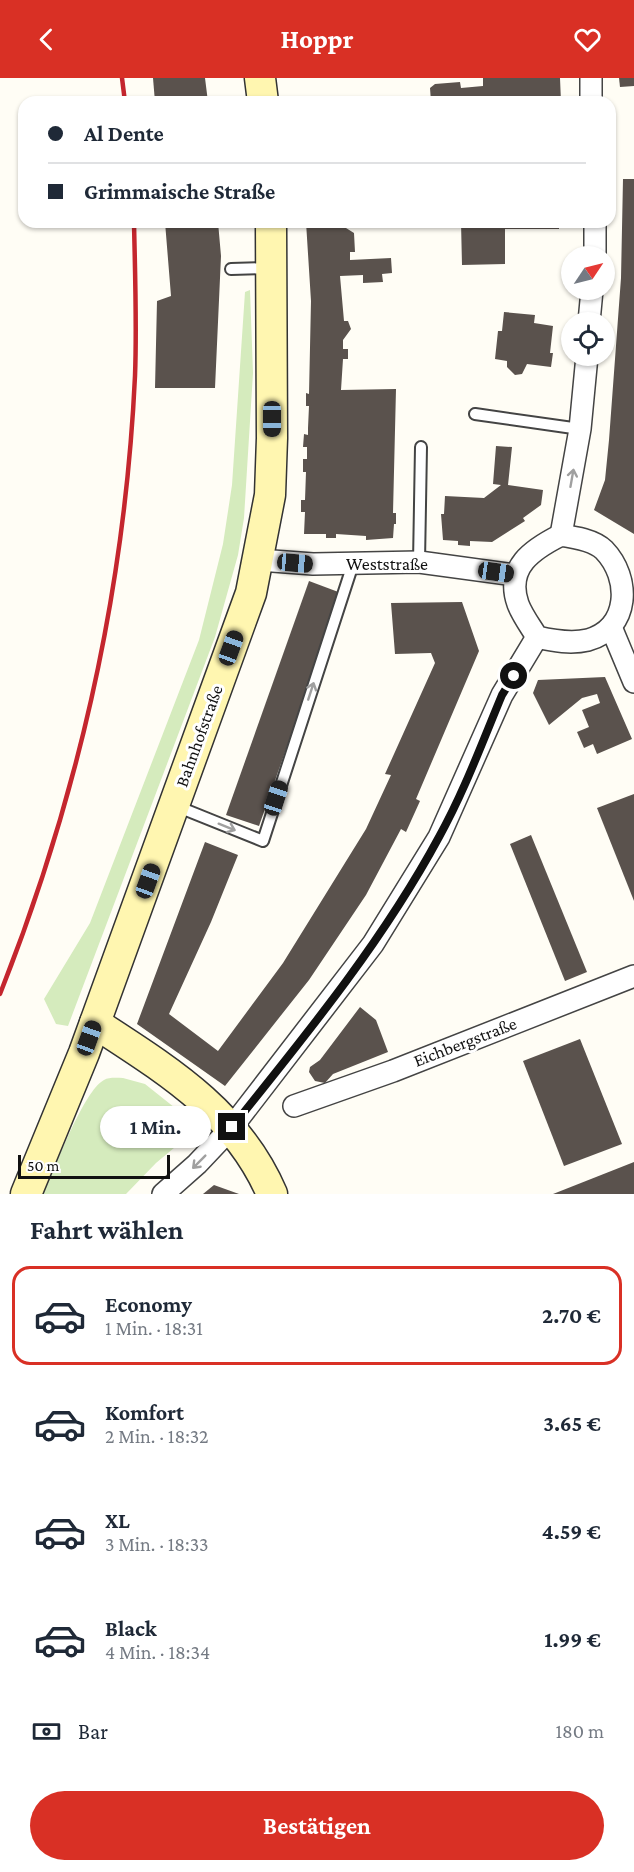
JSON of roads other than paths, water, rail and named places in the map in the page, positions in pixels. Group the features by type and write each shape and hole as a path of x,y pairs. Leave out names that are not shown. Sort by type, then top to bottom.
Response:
{"main road":[{"path":"260,78 262,96"},
{"name":"Bahnhofstraße","path":"26,1194 95,1023 247,604 259,560 270,495 272,449 271,228"},
{"path":"95,1023 194,1092 232,1127 250,1151 272,1194"}],"street":[{"path":"591,78 591,96"},
{"path":"595,228 595,246"},
{"path":"561,535 580,429 585,366"},
{"path":"561,535 577,537 603,549 628,572 624,599 612,627 589,639 560,642 537,637 518,603 515,575 532,550 561,535"},
{"name":"Weststraße","path":"259,560 353,564 420,562 515,575"},
{"path":"612,627 634,682"},
{"path":"163,1194 197,1164 232,1127 346,981 440,837 502,695 537,637"},
{"name":"Eichbergstraße","path":"294,1106 393,1071 634,976"}],"lane":[{"path":"231,269 272,268"},
{"path":"475,414 580,429"},
{"path":"420,562 421,447"},
{"path":"173,805 262,841 353,564"}],"railway":[{"path":"122,78 124,96"},
{"path":"0,994 53,844 93,691 108,613 121,534 130,455 135,376 134,228"}]}
